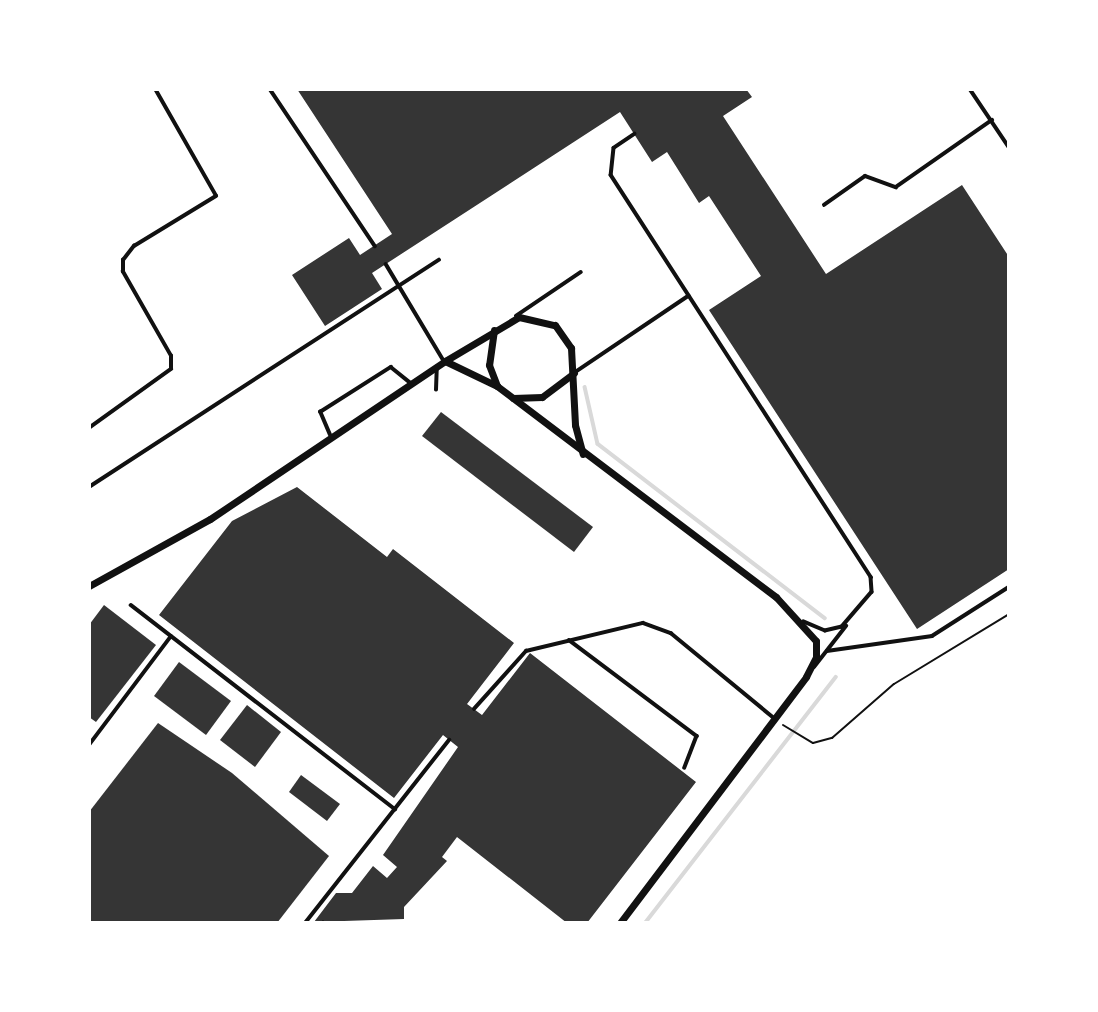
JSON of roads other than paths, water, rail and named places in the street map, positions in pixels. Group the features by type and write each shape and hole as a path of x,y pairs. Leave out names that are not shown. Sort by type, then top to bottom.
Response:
{"street":[{"path":"89,586 210,519 330,435 506,322 529,316 555,325 568,338 574,373 575,425 583,454"},
{"path":"494,330 488,354 497,386"},
{"path":"445,361 497,386 804,622 817,652 806,677 776,719 620,923"},
{"path":"512,398 542,397 574,373"}],"lane":[{"path":"89,428 162,380 172,363 123,260 134,246 216,196 155,89"},
{"path":"270,89 375,246"},
{"path":"970,89 1009,146"},
{"path":"824,205 865,176 896,187 992,120"},
{"path":"635,134 614,148 608,166 688,295 871,577 872,592 806,677"},
{"path":"89,487 439,260"},
{"path":"386,264 445,361"},
{"path":"506,322 581,272"},
{"path":"574,373 688,295"},
{"path":"436,390 437,366"},
{"path":"330,435 320,412 391,367 411,383"},
{"path":"827,651 932,636 1009,587"},
{"path":"131,605 395,809"},
{"path":"804,622 831,630 852,618"},
{"path":"474,709 526,651 654,624 776,719"},
{"path":"89,745 172,636"},
{"path":"569,640 697,736 685,768"},
{"path":"305,923 449,740"}],"waterway":[{"path":"585,387 598,444 825,618"},
{"path":"645,923 836,677"}]}
